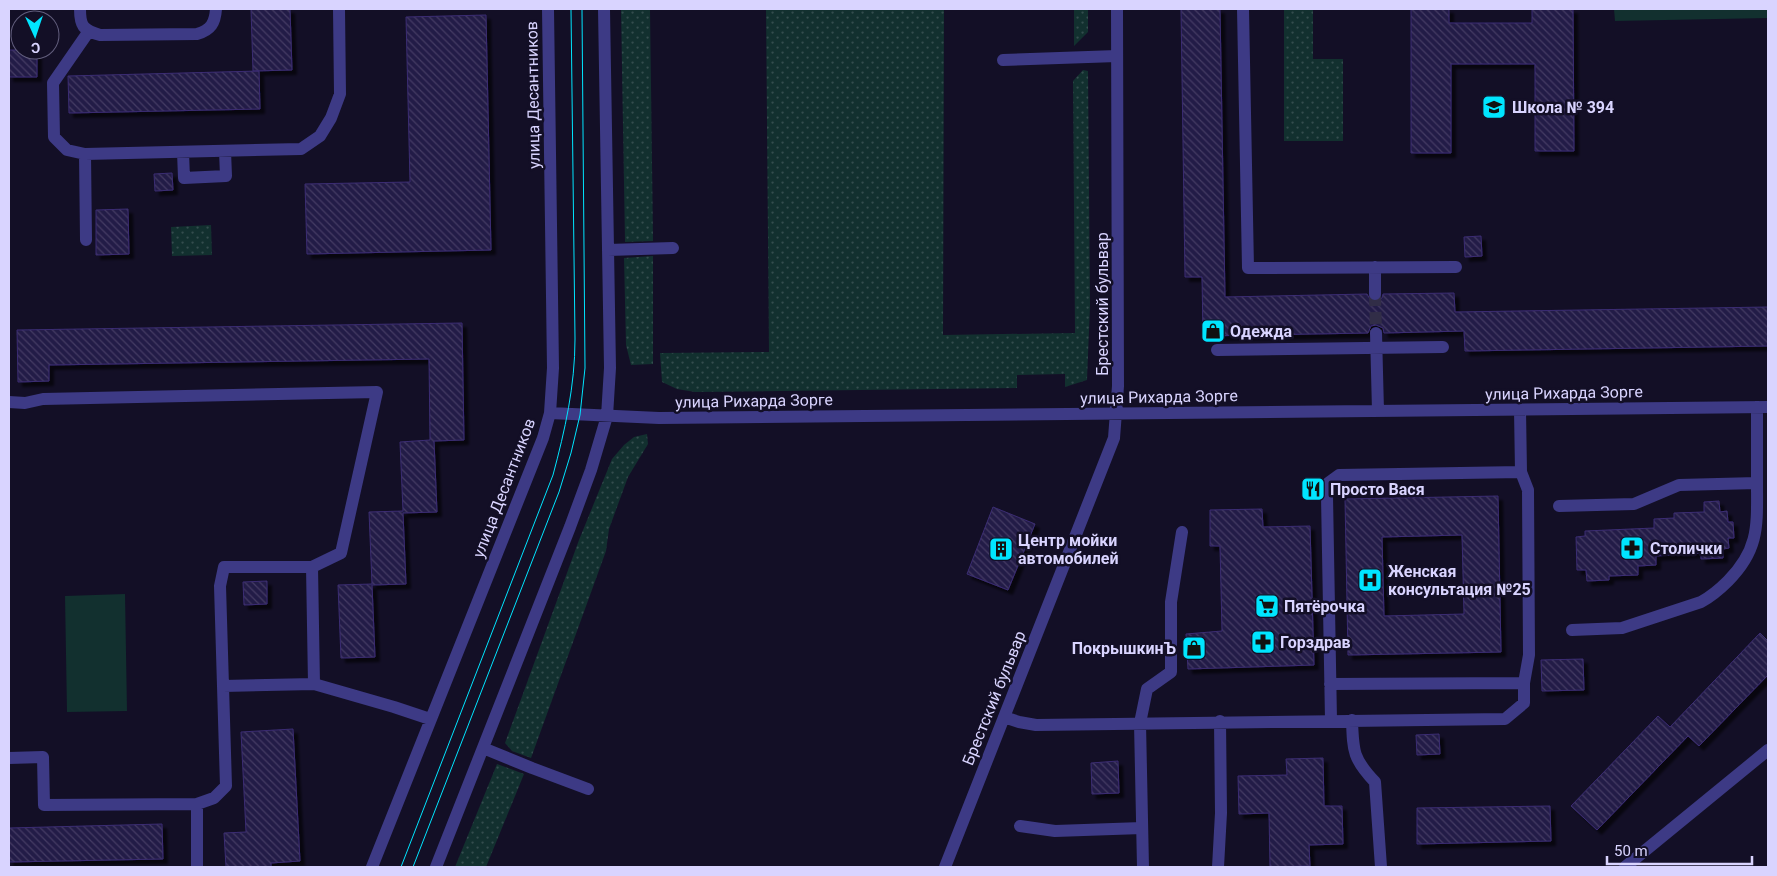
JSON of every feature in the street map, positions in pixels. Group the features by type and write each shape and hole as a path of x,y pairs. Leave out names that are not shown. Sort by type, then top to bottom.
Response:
{"street":[{"path":"80,9 80,22 89,31 100,35 197,34 208,31 215,21 216,9"},
{"path":"89,31 53,83 54,137 67,150 85,154 301,149 320,136 331,118 340,94 339,9"},
{"name":"улица Десантников","path":"372,867 543,438 550,413 553,368 548,9"},
{"path":"436,867 576,511 591,470 607,416 610,368 604,9"},
{"name":"Брестский бульвар","path":"946,867 1114,438 1118,386 1117,9"},
{"path":"1243,9 1248,268 1456,267"},
{"path":"1003,60 1117,56"},
{"path":"183,152 184,178 226,176 225,151"},
{"path":"85,154 86,240"},
{"path":"608,250 673,248"},
{"path":"1374,268 1375,294"},
{"path":"1376,333 1378,411"},
{"path":"1217,350 1443,347"},
{"path":"9,402 43,399 377,392 342,553 312,567 224,566 220,586 226,786 214,798 197,804 44,805 43,757 9,758"},
{"path":"1572,630 1622,628 1701,602 1711,597 1741,568 1752,546 1757,526 1757,483 1763,407"},
{"name":"улица Рихарда Зорге","path":"550,413 669,418 1763,407"},
{"path":"1004,717 1036,725 1220,721 1505,719 1524,703 1524,683 1529,655 1528,490 1521,472 1520,410"},
{"path":"1331,720 1328,483 1338,475 1521,472"},
{"path":"1558,506 1634,504 1679,485 1757,483"},
{"path":"1143,867 1140,723 1147,689 1171,672 1171,602 1182,532"},
{"path":"312,567 314,684"},
{"path":"1330,684 1524,683"},
{"path":"223,686 314,684 430,719"},
{"path":"1352,720 1353,748 1362,768 1375,782 1381,867"},
{"path":"1218,867 1221,812 1220,721"},
{"path":"483,748 540,772 588,789"},
{"path":"1625,867 1768,750"},
{"path":"197,804 197,867"},
{"path":"1020,826 1055,831 1142,828"}],"green space":[{"path":"621,9 650,9 653,241 625,242"},
{"path":"766,9 944,9 943,335 1075,333 1073,81 1083,70 1088,71 1090,306 1087,380 1065,387 1065,374 1017,375 1017,388 695,392 677,389 662,382 660,353 769,352"},
{"path":"1074,9 1088,9 1088,32 1074,46"},
{"path":"1284,9 1313,9 1313,59 1343,59 1343,141 1284,141"},
{"path":"1614,9 1768,9 1768,18 1615,21"},
{"path":"211,225 212,255 172,256 171,227"},
{"path":"653,256 653,364 631,365 626,345 624,258"},
{"path":"647,434 648,444 628,477 609,529 606,551 531,758 512,751 505,743 579,540 612,459 634,437"},
{"path":"125,594 127,711 67,712 65,596"},
{"path":"497,764 524,774 486,867 455,867"}],"building":[{"path":"251,9 290,9 292,70 253,71"},
{"path":"1181,9 1220,9 1225,297 1367,294 1371,301 1375,302 1382,298 1383,294 1454,293 1455,312 1768,307 1768,346 1465,351 1464,331 1384,333 1383,328 1376,325 1371,326 1368,333 1203,336 1202,277 1185,277"},
{"path":"1411,9 1449,9 1449,23 1532,23 1532,9 1573,9 1574,151 1535,151 1535,64 1451,64 1451,153 1411,153"},
{"path":"486,15 491,250 307,254 305,184 410,182 406,17"},
{"path":"9,50 10,60 37,60 37,77 9,77"},
{"path":"259,71 260,109 69,113 68,76"},
{"path":"172,173 173,190 155,191 154,174"},
{"path":"128,209 129,254 96,255 96,210"},
{"path":"1481,236 1482,256 1465,257 1464,237"},
{"path":"462,323 464,440 434,441 437,512 403,513 406,584 372,585 375,657 341,658 338,585 372,584 369,512 403,511 400,442 430,440 429,359 49,365 49,381 18,382 17,330"},
{"path":"1498,496 1501,652 1348,655 1345,499","holes":["1462,535 1464,614 1384,616 1382,537"]},
{"path":"1719,501 1720,512 1727,511 1728,522 1733,522 1734,538 1728,538 1729,548 1723,549 1723,558 1701,559 1701,553 1656,556 1656,565 1638,566 1638,575 1609,576 1609,580 1587,581 1586,570 1577,570 1576,537 1585,536 1585,531 1654,528 1654,519 1674,518 1674,513 1704,512 1704,502"},
{"name":"Центр мойки автомобилей","path":"993,507 1035,524 1008,590 967,574"},
{"name":"Пятёрочка","path":"1262,509 1263,527 1310,526 1314,665 1188,669 1186,634 1222,631 1220,546 1210,546 1210,510"},
{"path":"267,581 267,604 244,605 243,582"},
{"path":"1760,633 1768,641 1768,675 1699,746 1688,736 1597,830 1571,806 1658,716 1670,727"},
{"path":"1583,659 1584,690 1542,691 1541,660"},
{"path":"293,729 300,861 271,863 271,867 226,867 224,833 246,832 241,732"},
{"path":"1439,734 1440,754 1417,755 1416,735"},
{"path":"1323,758 1324,806 1342,806 1343,844 1309,845 1310,866 1270,867 1269,813 1239,814 1238,776 1287,775 1286,759"},
{"path":"1118,761 1119,793 1092,794 1091,763"},
{"path":"1550,806 1551,841 1417,844 1417,808"},
{"path":"162,824 163,859 9,862 9,828"}],"tunnel":[{"path":"1375,294 1376,333"}],"tram line":[{"path":"401,867 553,475 565,425 575,356 571,9"},
{"path":"413,867 559,492 580,415 585,368 582,9"}],"place":[{"name":"Школа № 394","path":"1494,107"},
{"name":"Одежда","path":"1213,331"},
{"name":"Просто Вася","path":"1313,489"},
{"name":"Столички","path":"1632,548"},
{"name":"Центр мойки автомобилей","path":"1001,549"},
{"name":"Женская консультация №25","path":"1370,580"},
{"name":"Пятёрочка","path":"1267,606"},
{"name":"Горздрав","path":"1263,642"},
{"name":"ПокрышкинЪ","path":"1194,648"}]}
